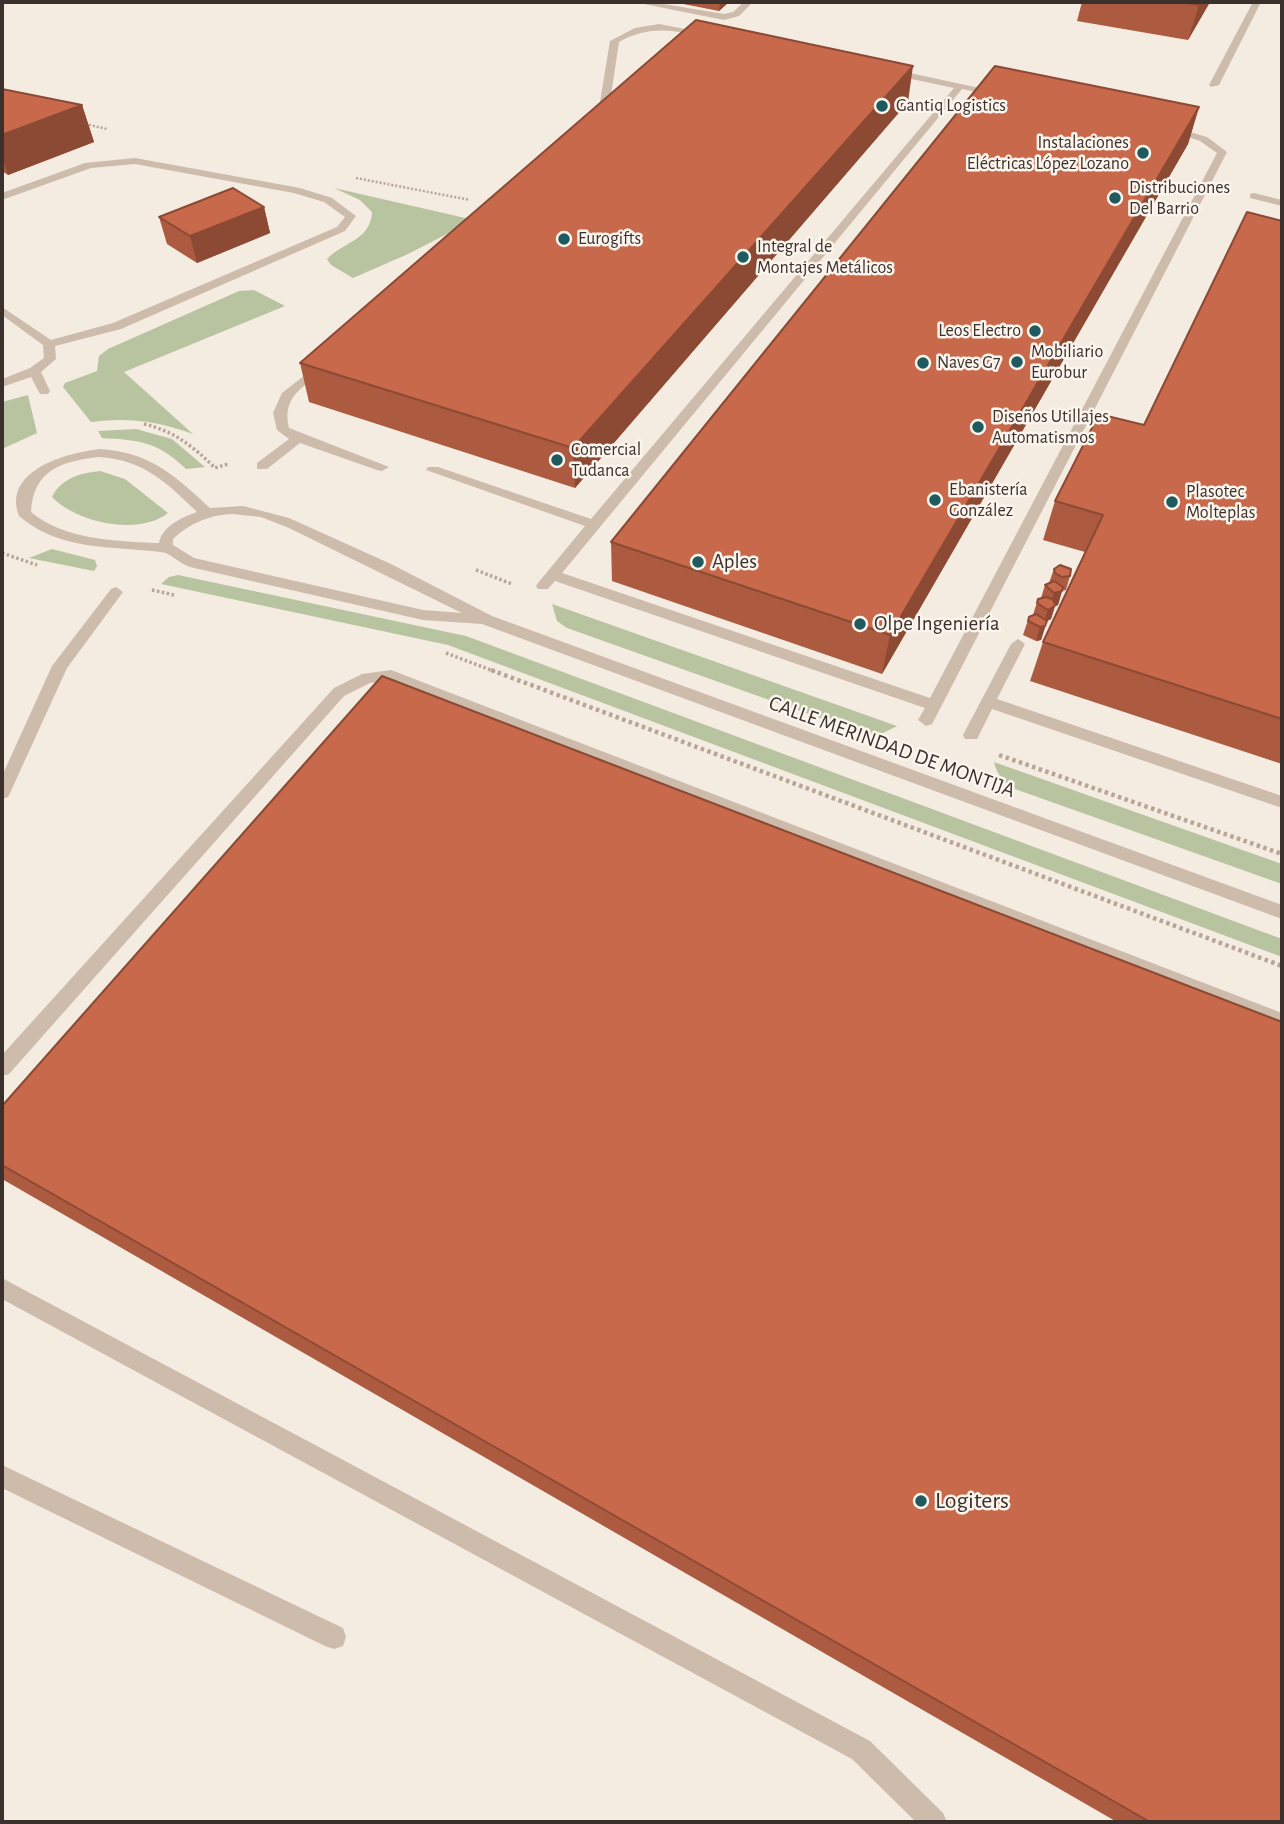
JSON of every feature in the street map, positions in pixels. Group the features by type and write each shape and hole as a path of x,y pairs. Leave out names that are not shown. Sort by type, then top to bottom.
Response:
{"street":[{"path":"639,2 724,17 736,14 749,2"},
{"path":"1214,85 1257,2"},
{"path":"590,128 604,108 615,41 635,29 656,25 721,37"},
{"path":"881,69 1015,97"},
{"path":"934,705 548,581 960,86"},
{"path":"926,720 1222,152 1211,142 1193,134 1152,125"},
{"path":"2,197 89,165 135,161 296,190 328,200 351,216 341,229 117,326 49,344"},
{"path":"1254,196 1282,202"},
{"path":"2,310 49,344"},
{"path":"2,383 34,372 50,359 49,344"},
{"path":"330,359 288,393 279,413 283,430 382,467"},
{"path":"34,372 44,391"},
{"path":"262,466 299,438"},
{"name":"CALLE MERINDAD DE MONTIJA","path":"207,513 158,472 135,458 113,454 77,455 45,468 29,481 22,499 24,513 42,527 93,541 150,549 166,547 190,562 257,578 423,615 487,620"},
{"path":"433,470 595,525"},
{"name":"CALLE MERINDAD DE MONTIJA","path":"166,547 166,538 178,525 207,513 241,509 258,512 285,521 386,566 487,620 1282,912"},
{"path":"2,793 60,666 116,592"},
{"path":"971,735 1018,644"},
{"path":"2,1068 339,692 367,678 391,675 1282,1021"},
{"path":"988,702 1282,802"},
{"path":"2,1288 860,1750 934,1822"},
{"path":"2,1476 334,1637"}],"green space":[{"path":"334,188 474,220 408,254 353,278 331,265 327,259 362,235 367,229 372,212 360,200"},
{"path":"254,290 285,306 124,372 193,434 143,421 91,422 63,387 65,383 97,371 99,356 108,349 239,291"},
{"path":"28,395 37,433 2,449 2,402"},
{"path":"136,429 172,439 205,467 186,469 166,453 148,444 102,438 98,431"},
{"path":"100,471 125,479 168,513 141,524 108,523 77,514 52,497 66,481"},
{"path":"52,549 95,560 97,566 94,571 29,558"},
{"path":"178,575 466,636 1282,939 1282,957 448,645 161,584 169,577"},
{"path":"552,604 897,726 877,736 848,728 567,628 557,621"},
{"path":"994,762 1282,864 1282,884 1015,789 1001,778"}],"building":[{"path":"696,20 913,66 573,448 300,363"},
{"name":"Naves G7","path":"995,66 1199,107 890,635 611,542"},
{"path":"2,89 82,105 2,135"},
{"path":"233,188 264,207 190,236 159,217"},
{"name":"Plasotec Molteplas","path":"1247,212 1282,221 1282,719 1043,642 1103,515 1055,501 1099,414 1144,425"},
{"path":"1060,565 1071,569 1070,576 1062,577 1055,573 1054,569"},
{"path":"1054,581 1063,587 1062,591 1054,593 1045,585"},
{"path":"1038,599 1052,599 1056,605 1048,610 1037,603"},
{"path":"1036,614 1047,621 1045,626 1040,627 1028,621 1029,617"},
{"name":"Logiters","path":"382,676 1282,1022 1282,1822 1150,1822 2,1165 2,1106"}],"place":[{"name":"Gantiq Logistics","path":"882,106"},
{"name":"Instalaciones Eléctricas López Lozano","path":"1143,153"},
{"name":"Distribuciones Del Barrio","path":"1115,198"},
{"name":"Eurogifts","path":"564,239"},
{"name":"Integral de Montajes Metálicos","path":"743,257"},
{"name":"Leos Electro","path":"1035,331"},
{"name":"Mobiliario Eurobur","path":"1017,362"},
{"name":"Naves G7","path":"923,363"},
{"name":"Diseños Utillajes Automatismos","path":"978,427"},
{"name":"Comercial Tudanca","path":"557,460"},
{"name":"Ebanistería González","path":"935,500"},
{"name":"Plasotec Molteplas","path":"1172,502"},
{"name":"Aples","path":"698,562"},
{"name":"Olpe Ingeniería","path":"860,624"},
{"name":"Logiters","path":"921,1501"}]}
